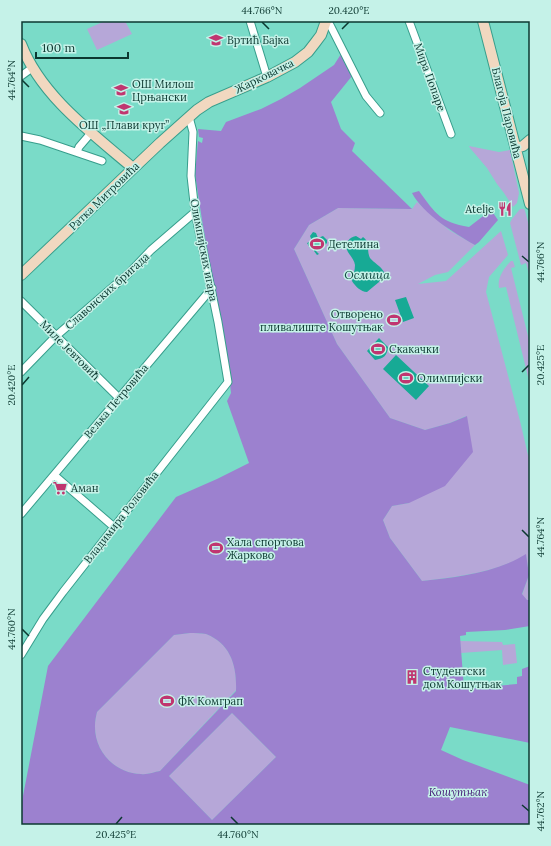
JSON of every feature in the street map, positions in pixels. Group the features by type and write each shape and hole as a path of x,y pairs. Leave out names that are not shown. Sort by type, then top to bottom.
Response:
{"street":[{"path":"250,21 267,77"},
{"path":"327,21 366,96 380,113"},
{"name":"Жарковачка","path":"188,117 209,102 287,67 308,52 321,35 327,21"},
{"name":"Мира Попаре","path":"409,21 450,134"},
{"name":"Благоја Паровића","path":"483,21 530,204"},
{"path":"21,44 32,68 48,89 91,132 133,168"},
{"path":"21,76 32,68"},
{"name":"Ратка Митровића","path":"21,275 188,117"},
{"name":"Олимпијских игара","path":"188,117 193,132 191,176 195,212 212,288 228,382"},
{"path":"77,152 79,147 91,132"},
{"path":"21,136 40,140 102,160"},
{"path":"516,148 523,146 530,140"},
{"name":"Славонских бригада","path":"21,372 56,336 128,274 152,250 195,212"},
{"name":"Вељка Петровића","path":"21,514 212,288"},
{"name":"Миле Јевтовић","path":"21,301 119,398"},
{"name":"Владимира Роловића","path":"21,655 62,592 228,382"},
{"path":"54,475 114,526"}],"shaded area":[{"path":"105,21 125,21 132,34 97,50 87,29"},
{"path":"469,146 499,152 510,150 519,193 517,203 513,207 487,168"},
{"path":"417,202 449,230 475,245 448,272 435,275 418,284 446,281 501,231 508,255 489,277 486,292 528,455 530,456 530,600 527,600 522,595 529,575 526,555 488,570 462,576 422,581 390,538 383,520 392,506 409,503 466,416 450,423 425,430 390,418 337,344 294,249 309,225 338,208 412,209"},
{"path":"520,209 524,209 525,211 530,229 530,278 526,263 521,265 510,223"},
{"path":"511,261 513,261 515,267 511,268 530,344 530,385 506,287 499,288 499,281 502,273"},
{"name":"ФК Комграп","path":"190,633 206,634 215,638 227,650 234,664 236,690 160,771 143,774 131,773 122,770 108,759 102,752 98,743 95,725 97,712 174,635"},
{"path":"460,641 502,642 503,645 515,644 517,663 503,665 502,650 461,653"},
{"path":"232,713 276,757 212,820 169,776"}],"green space":[{"name":"Кошутњак","path":"341,54 352,76 331,102 341,129 355,143 352,151 412,209 338,208 309,225 294,249 337,344 390,418 425,430 450,423 467,416 473,452 445,486 409,503 392,506 383,520 390,538 422,581 462,576 489,570 502,566 526,554 529,575 522,594 527,600 530,600 530,626 505,630 466,632 466,635 460,636 464,689 517,684 517,677 522,676 522,669 530,666 530,743 450,727 441,750 463,760 530,785 530,825 21,825 23,796 48,666 176,497 249,463 227,401 231,393 227,359 195,174 198,141 202,143 203,138 199,137 198,129 221,131 226,122 261,109 281,99 334,65","holes":["190,633 206,634 215,638 227,650 234,665 236,691 160,771 143,774 131,773 122,770 108,759 102,752 98,743 95,725 97,712 174,635","232,713 276,757 212,820 169,776"]},
{"path":"419,191 430,206 440,216 459,225 469,227 491,210 498,220 475,245 431,216 417,201 412,193"}],"water":[{"name":"Детелина","path":"313,232 316,233 318,238 323,236 327,240 327,243 324,246 317,246 316,251 319,254 317,255 314,251 314,245 310,248 307,243 312,241 310,236"},
{"name":"Осмица","path":"356,236 361,239 363,237 365,239 368,244 370,258 384,272 379,282 367,292 358,288 352,281 355,265 346,248 348,241 352,237"},
{"path":"406,297 414,318 403,322 395,300"},
{"name":"Скакачки","path":"379,338 388,347 388,350 386,355 375,360 367,351"},
{"name":"Олимпијски","path":"396,355 429,386 416,400 383,369"}],"place":[{"name":"Вртић Бајка","path":"216,40"},
{"name":"ОШ Милош Црњански","path":"121,90"},
{"name":"ОШ „Плави круг”","path":"124,109"},
{"name":"Atelje","path":"505,209"},
{"name":"Детелина","path":"317,244"},
{"name":"Отворено пливалиште Кошутњак","path":"394,320"},
{"name":"Скакачки","path":"378,349"},
{"name":"Олимпијски","path":"406,378"},
{"name":"Аман","path":"60,488"},
{"name":"Хала спортова Жарково","path":"216,548"},
{"name":"Студентски дом Кошутњак","path":"412,677"},
{"name":"ФК Комграп","path":"167,701"}]}
